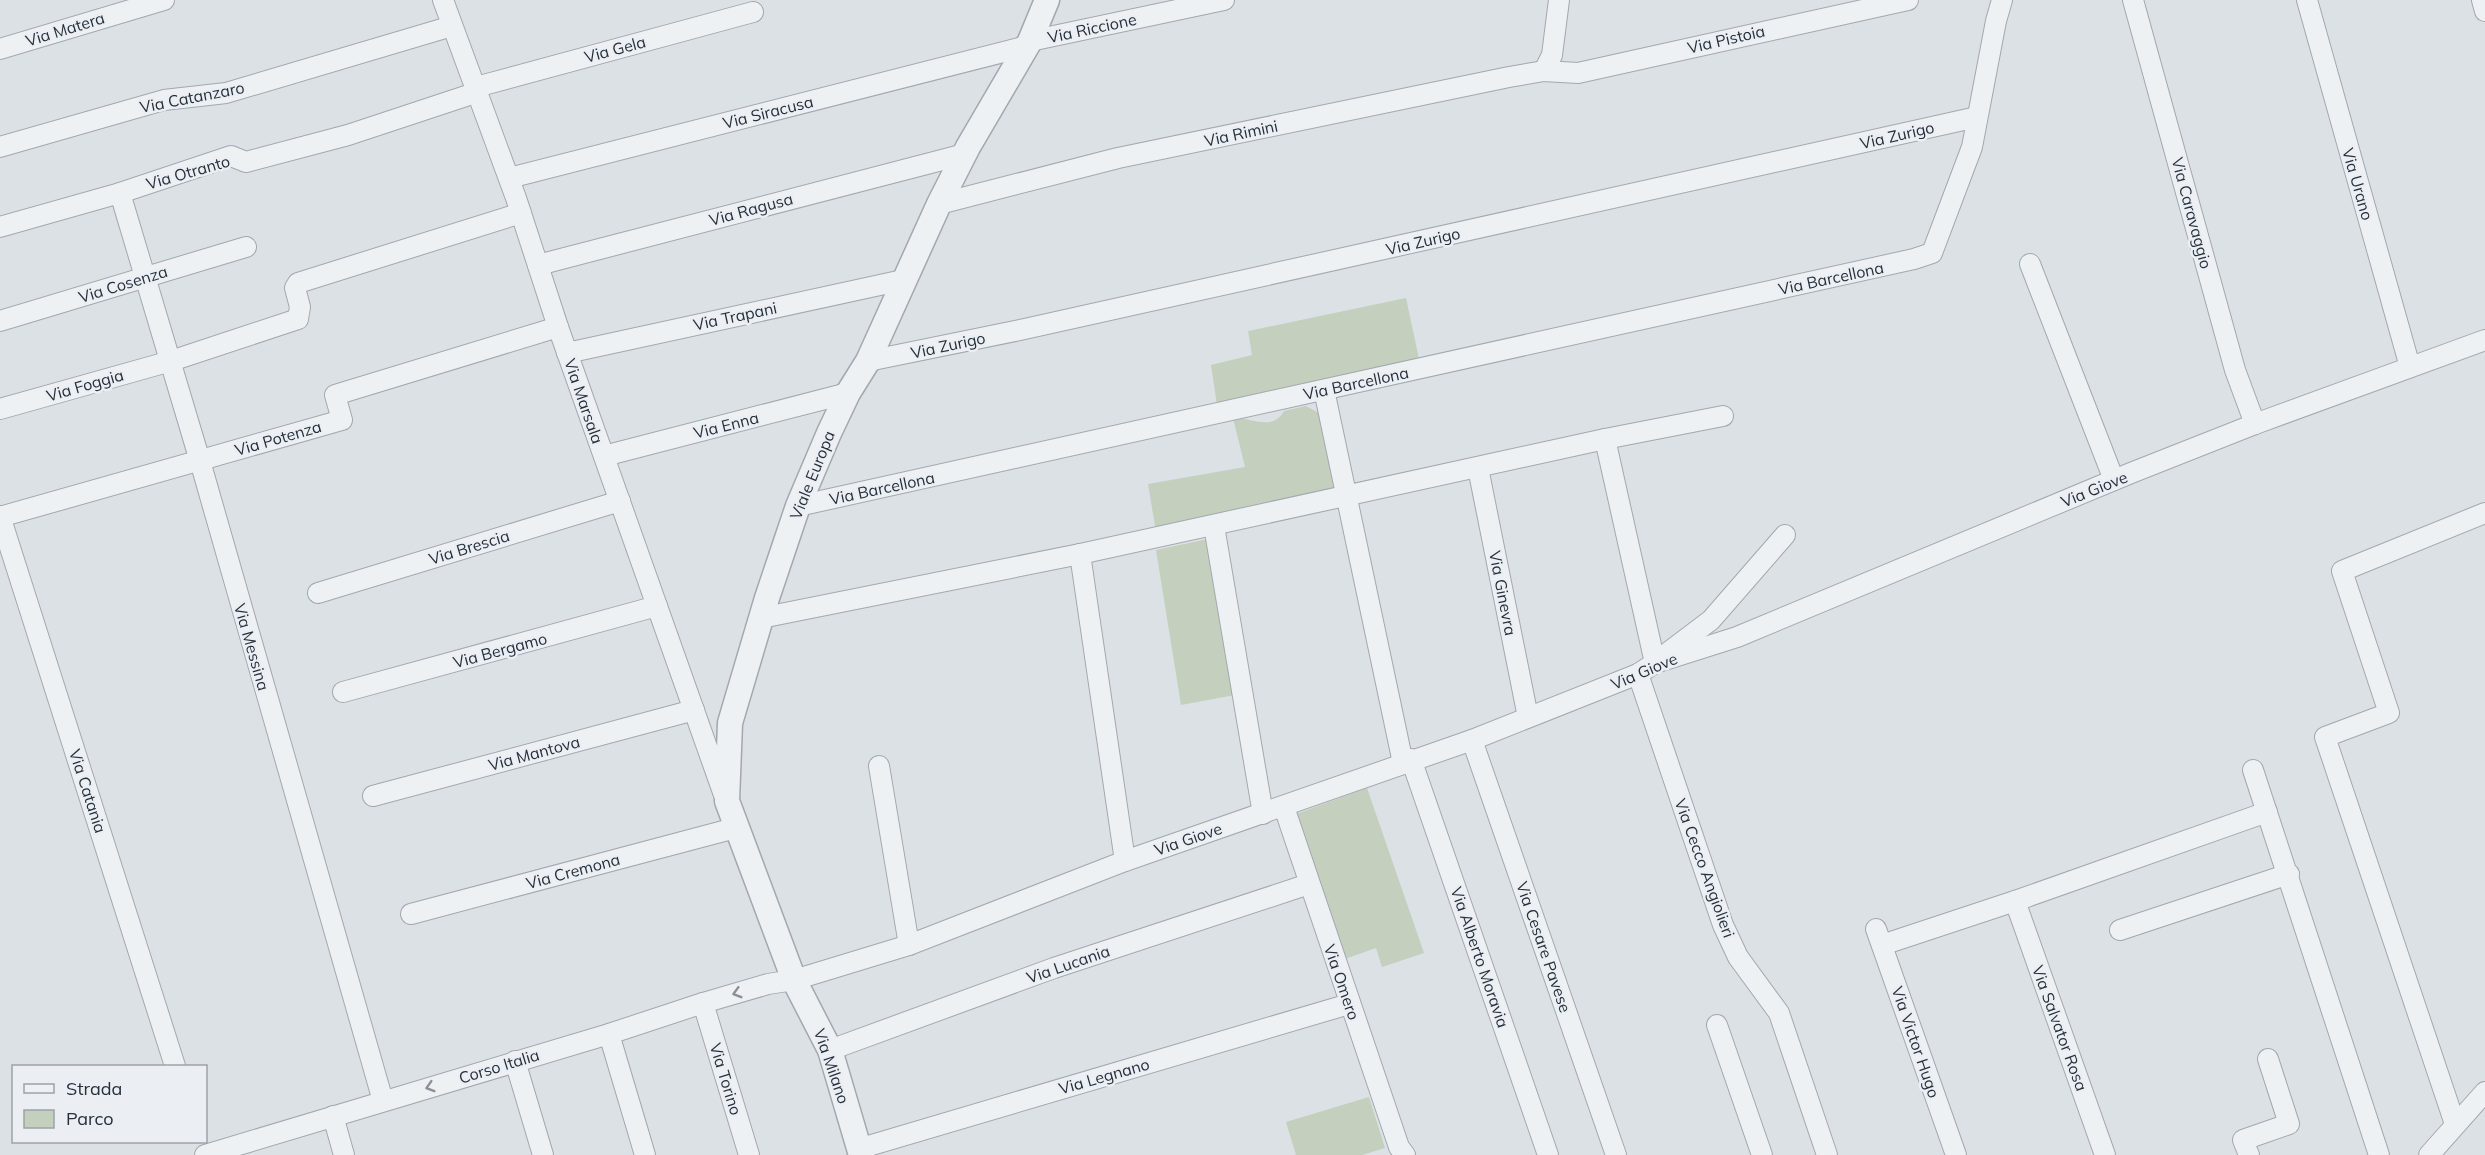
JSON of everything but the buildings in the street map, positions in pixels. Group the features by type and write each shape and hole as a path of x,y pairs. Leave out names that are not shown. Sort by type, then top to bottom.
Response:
{"street":[{"name":"Via Matera","path":"0,49 164,0"},
{"name":"Via Marsala","path":"443,0 509,178 567,353 727,801"},
{"name":"Viale Europa","path":"794,980 735,828 727,801 730,723 761,618 798,506 848,393 868,361 939,204 964,154 1029,43 1047,0"},
{"name":"Via Riccione","path":"1029,43 1224,0"},
{"path":"1544,71 1552,55 1559,0"},
{"name":"Via Pistoia","path":"1544,71 1578,73 1908,0"},
{"path":"1977,117 2002,0"},
{"name":"Via Caravaggio","path":"2133,0 2235,370 2255,424"},
{"name":"Via Urano","path":"2307,0 2410,367"},
{"path":"2482,0 2485,11"},
{"name":"Via Gela","path":"477,89 753,12"},
{"name":"Via Catanzaro","path":"0,147 164,99 226,93 452,26"},
{"name":"Via Siracusa","path":"509,178 1029,43"},
{"name":"Via Rimini","path":"939,204 1118,158 1544,71"},
{"name":"Via Otranto","path":"0,227 120,193 231,156 246,162 348,135 477,89"},
{"name":"Via Barcellona","path":"798,506 1914,259 1932,253 1972,147 1977,117"},
{"name":"Via Zurigo","path":"868,361 1100,313 1977,117"},
{"name":"Via Ragusa","path":"538,265 964,154"},
{"name":"Via Messina","path":"120,193 200,461 383,1101"},
{"name":"Via Foggia","path":"0,409 171,361 298,319 300,307 295,288 298,283 521,213"},
{"name":"Via Cosenza","path":"0,321 246,247"},
{"path":"2030,264 2114,480"},
{"name":"Via Trapani","path":"567,353 903,280"},
{"name":"Via Potenza","path":"0,517 342,420 335,395 558,327"},
{"name":"Via Giove","path":"794,980 909,945 1125,861 1472,740 1638,674 1655,663 1737,637 2114,480 2255,424 2485,340"},
{"name":"Via Alberto Moravia","path":"1324,390 1346,498 1407,761 1548,1155"},
{"name":"Via Enna","path":"604,456 848,393"},
{"path":"761,618 1080,555 1605,439 1723,416"},
{"path":"1605,439 1655,663 1711,620 1785,535"},
{"name":"Via Ginevra","path":"1478,468 1528,717"},
{"name":"Via Brescia","path":"318,593 620,501"},
{"path":"2455,1124 2325,737 2389,713 2342,571 2485,513"},
{"name":"Via Catania","path":"0,517 175,1065"},
{"path":"1214,526 1263,813"},
{"path":"1080,555 1125,861"},
{"name":"Via Bergamo","path":"343,692 657,606"},
{"name":"Via Cecco Angiolieri","path":"1638,674 1723,924 1738,957 1779,1013 1827,1155"},
{"name":"Via Mantova","path":"373,796 694,710"},
{"name":"Via Cesare Pavese","path":"1472,740 1616,1155"},
{"path":"879,766 909,945"},
{"path":"2253,770 2289,874 2379,1155"},
{"name":"Via Omero","path":"1284,807 1349,1004 1399,1147 1405,1155"},
{"path":"2015,902 2267,812"},
{"name":"Via Cremona","path":"411,914 735,828"},
{"path":"2120,930 2289,874"},
{"name":"Via Lucania","path":"830,1050 1054,968 1309,884"},
{"name":"Via Victor Hugo","path":"1956,1155 1879,937 2015,902"},
{"name":"Via Salvator Rosa","path":"2015,902 2105,1155"},
{"name":"Corso Italia","path":"203,1155 609,1034 703,1003 768,984 794,980"},
{"name":"Via Milano","path":"794,980 830,1050 860,1152"},
{"name":"Via Torino","path":"703,1003 749,1155"},
{"name":"Via Legnano","path":"860,1152 1349,1004"},
{"path":"1717,1025 1762,1155"},
{"path":"609,1034 645,1155"},
{"path":"2249,1155 2243,1140 2289,1124 2268,1059"},
{"path":"514,1061 543,1155"},
{"path":"2429,1155 2485,1092"},
{"path":"333,1116 344,1155"}],"green space":[{"path":"1406,298 1419,359 1217,405 1211,365 1252,355 1248,331"},
{"path":"1306,406 1321,414 1337,490 1156,532 1148,484 1245,467 1233,418 1268,422 1274,421 1284,411"},
{"path":"1208,539 1235,695 1181,705 1156,550"},
{"path":"1367,788 1424,953 1382,967 1376,948 1342,960 1296,814"},
{"path":"1369,1097 1385,1148 1362,1155 1296,1155 1286,1122"}]}
